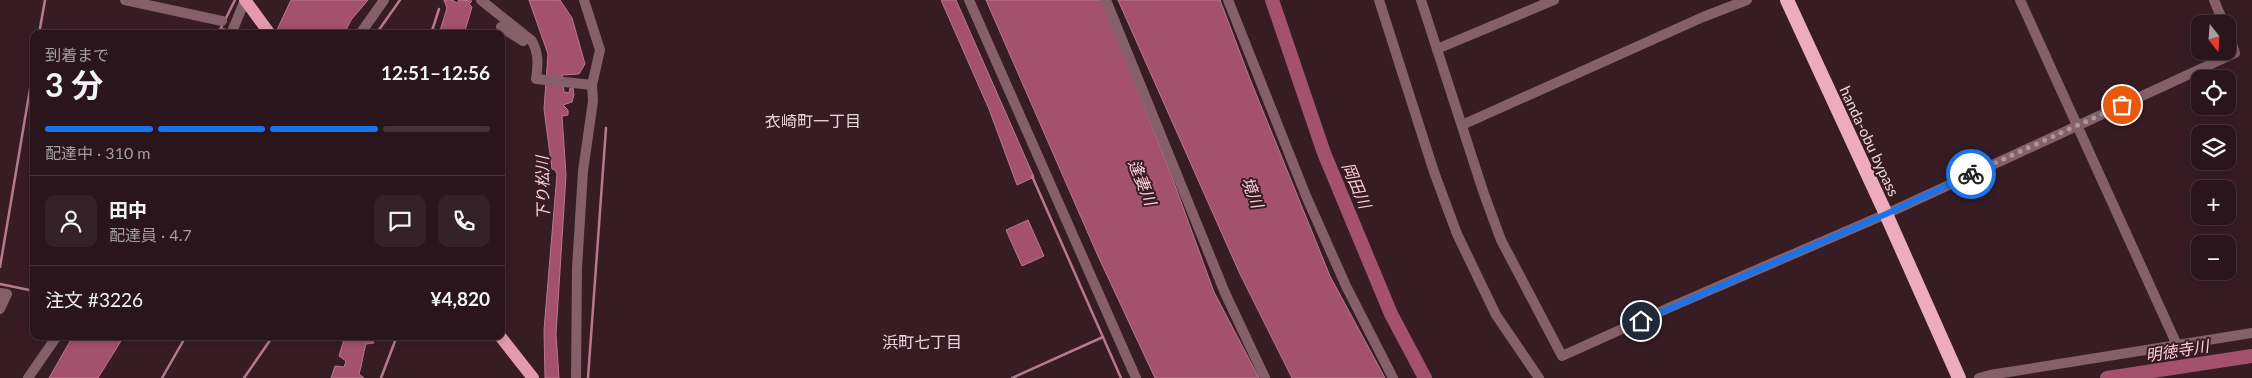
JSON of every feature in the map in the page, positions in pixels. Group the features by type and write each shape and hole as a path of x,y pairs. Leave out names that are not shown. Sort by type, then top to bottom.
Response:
{"highway":[{"name":"handa-obu bypass","path":"1787,0 1959,378"}],"main road":[{"path":"245,0 267,30"},
{"path":"503,340 532,378"}],"street":[{"path":"125,0 161,4 222,22"},
{"path":"227,30 245,0"},
{"path":"363,30 384,0"},
{"path":"480,0 532,41 537,49 537,79 589,84"},
{"path":"576,378 576,268 583,171 593,101 589,84 600,50 584,0"},
{"path":"969,0 1136,378"},
{"path":"1106,0 1225,293 1265,378"},
{"path":"1228,0 1306,196 1346,286 1393,378"},
{"path":"1379,0 1434,172 1457,234 1496,315 1538,378"},
{"path":"1422,0 1484,194 1501,240 1562,356 1886,214 2218,60"},
{"path":"1437,49 1554,0"},
{"path":"1462,125 1703,17 1747,0"},
{"path":"2020,0 2177,345"},
{"path":"2214,0 2220,15"},
{"path":"501,27 537,49"},
{"path":"0,293 7,294 0,309"},
{"path":"1979,378 2005,372 2252,333"},
{"path":"28,378 54,340"}],"water":[{"path":"291,0 368,0 351,20 346,30 277,30"},
{"path":"444,0 452,0 457,3 459,0 472,1 469,4 472,7 465,30 440,30 447,8"},
{"path":"529,0 560,0 572,18 585,64 579,74 562,75 564,92 569,93 570,88 573,88 574,95 572,102 563,105 568,110 568,115 562,116 566,175 556,334 559,378 545,378 544,330 557,174 552,169 544,109 548,54"},
{"path":"941,0 956,0 1034,177 1017,185 989,109"},
{"name":"逢妻川","path":"986,0 1102,0 1169,169 1214,292 1259,378 1155,378 1098,256"},
{"name":"境川","path":"1118,0 1220,0 1330,276 1385,378 1292,378 1240,274"},
{"path":"1028,220 1044,256 1022,266 1006,230"},
{"path":"71,340 122,340 98,378 49,378"},
{"path":"344,340 372,340 374,343 366,344 359,374 364,378 331,378 335,366 344,367 346,361 339,356"}],"waterway":[{"path":"40,30 45,0"},
{"path":"220,30 235,0"},
{"path":"379,30 400,0"},
{"name":"岡田川","path":"1272,0 1324,153 1391,314 1425,378"},
{"path":"432,30 439,9"},
{"path":"0,267 30,89"},
{"path":"588,378 606,128"},
{"path":"1032,176 1121,378"},
{"path":"0,284 30,290"},
{"path":"1012,378 1103,337"},
{"path":"162,378 184,340"},
{"path":"244,378 270,340"},
{"path":"381,378 395,340"},
{"name":"明徳寺川","path":"2107,378 2252,356"}],"way so far":[{"path":"1971,174 2122,105"}],"district":[{"name":"衣崎町一丁目","path":"813,120"},
{"name":"浜町七丁目","path":"922,341"}],"route":[{"path":"1641,321 1886,214 1971,174"}],"water label":[{"name":"下り松川","path":"542,188"}]}
